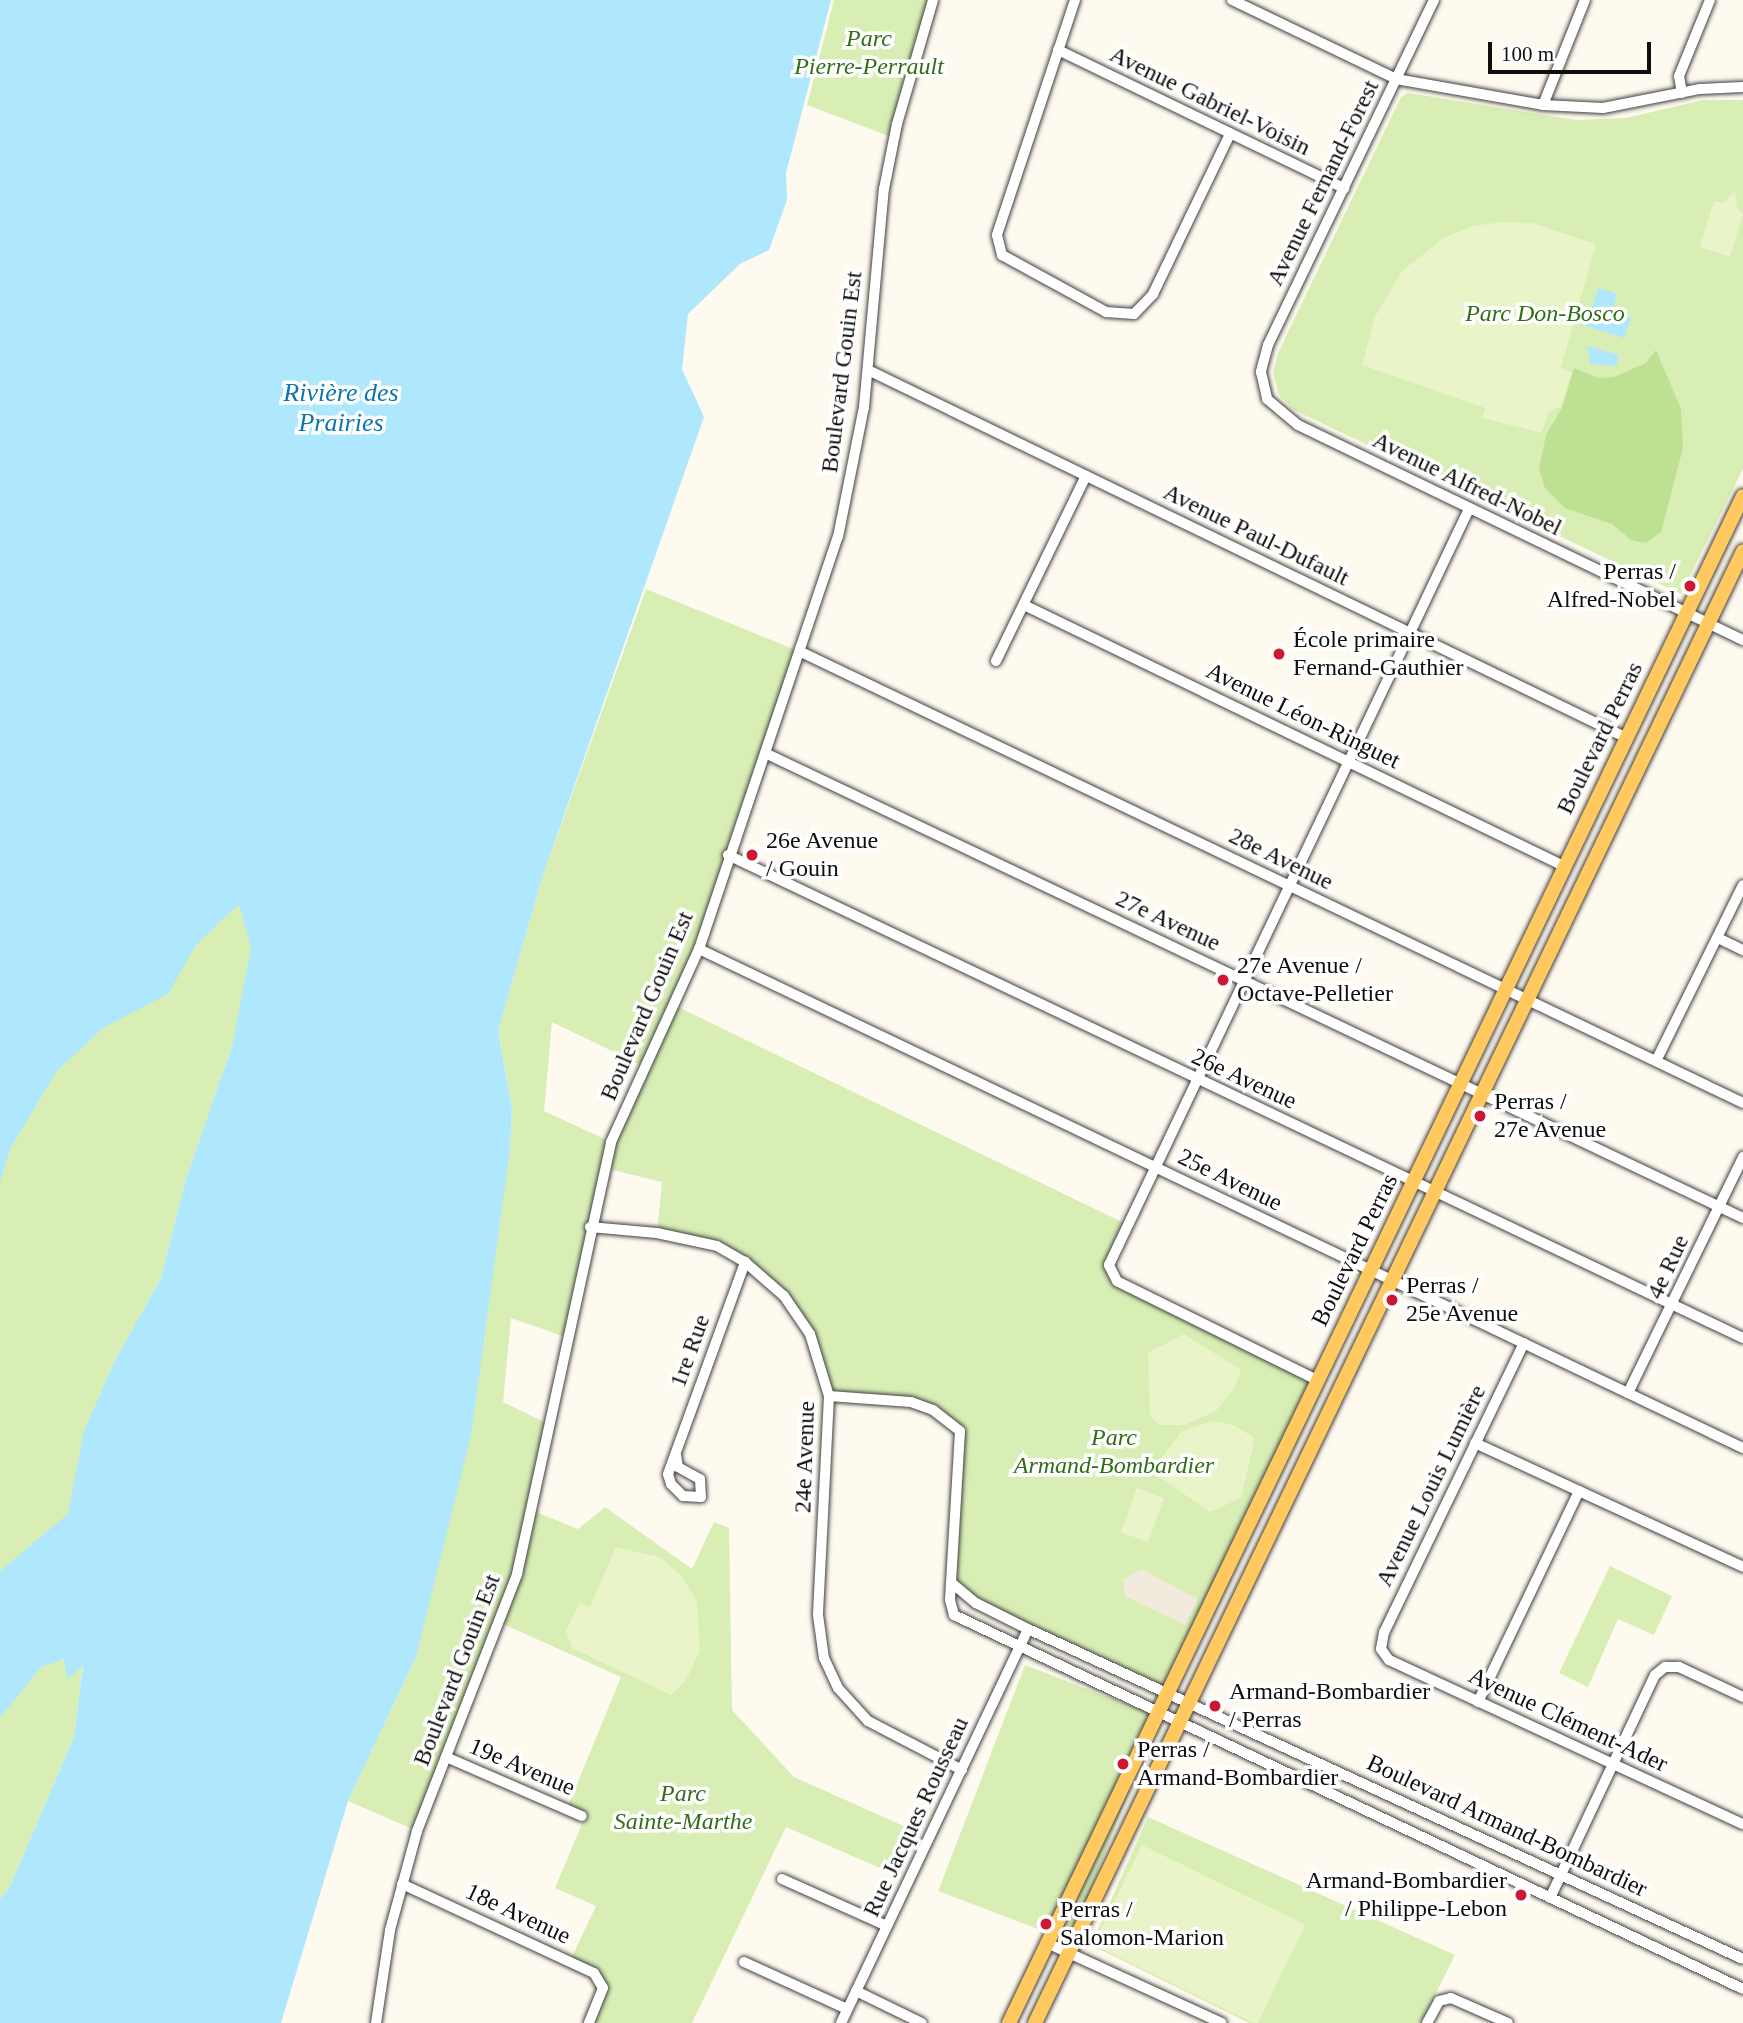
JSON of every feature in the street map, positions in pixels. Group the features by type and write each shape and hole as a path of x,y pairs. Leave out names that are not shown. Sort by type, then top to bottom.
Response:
{"main road":[{"name":"Boulevard Perras","path":"1009,2023 1743,496"},
{"name":"Boulevard Perras","path":"1035,2023 1743,551"}],"street":[{"name":"Boulevard Gouin Est","path":"376,2023 385,1953 402,1884 446,1756 517,1574 590,1227 611,1142 699,949 728,855 801,652 848,495 868,370 884,189 897,124 933,0"},
{"path":"1075,0 997,235 998,249 1008,260 1106,312 1134,314 1153,293 1230,134"},
{"path":"1232,0 1396,79 1543,105 1603,108 1682,93 1743,88"},
{"name":"Avenue Fernand-Forest","path":"1262,386 1261,372 1268,345 1434,0"},
{"path":"1543,105 1584,0"},
{"path":"1682,93 1679,76 1710,0"},
{"name":"Avenue Gabriel-Voisin","path":"1058,51 1344,188"},
{"name":"Avenue Paul-Dufault","path":"868,370 1627,738"},
{"name":"Avenue Alfred-Nobel","path":"1262,386 1274,410 1286,419 1743,640"},
{"path":"996,661 1086,476"},
{"path":"1317,1380 1117,1281 1110,1271 1111,1258 1469,509"},
{"name":"Avenue Léon-Ringuet","path":"1024,605 1564,866"},
{"name":"28e Avenue","path":"801,652 1743,1102"},
{"name":"27e Avenue","path":"765,753 1743,1217"},
{"name":"26e Avenue","path":"728,855 1743,1338"},
{"path":"1656,1061 1743,885"},
{"path":"1718,938 1743,950"},
{"name":"25e Avenue","path":"699,949 1743,1448"},
{"name":"4e Rue","path":"1629,1393 1674,1305 1743,1157"},
{"name":"24e Avenue","path":"590,1227 657,1233 717,1246 745,1262 784,1296 810,1334 830,1395 818,1615 827,1666 842,1695 868,1721 962,1770"},
{"name":"1re Rue","path":"676,1455 745,1262"},
{"name":"Avenue Louis Lumière","path":"1381,1649 1384,1632 1524,1343"},
{"name":"Boulevard Armand-Bombardier","path":"830,1395 911,1402 957,1426 961,1444 953,1584 954,1615 1158,1715 1743,1989"},
{"path":"1475,1443 1743,1567"},
{"path":"1478,1702 1579,1491"},
{"name":"Boulevard Armand-Bombardier","path":"953,1584 975,1603 1028,1629 1743,1959"},
{"name":"Rue Jacques Rousseau","path":"841,2023 1028,1629"},
{"name":"Avenue Clément-Ader","path":"1381,1649 1389,1660 1743,1824"},
{"path":"1550,1898 1655,1675 1665,1667 1679,1667 1743,1697"},
{"name":"19e Avenue","path":"446,1756 582,1816"},
{"path":"782,1879 887,1926"},
{"name":"18e Avenue","path":"402,1884 594,1973 602,1982 602,1995 589,2023"},
{"path":"1047,1943 1070,1951 1222,2023"},
{"path":"744,1962 847,2009"},
{"path":"856,1991 922,2023"},
{"path":"1427,2023 1444,1998 1508,2023"}],"green space":[{"name":"Parc Pierre-Perrault","path":"834,0 933,0 894,138 807,105"},
{"name":"Parc Don-Bosco","path":"1408,93 1576,120 1626,118 1703,100 1743,100 1743,469 1681,594 1294,410 1279,395 1273,373 1278,353 1401,97"},
{"path":"1735,190 1737,208 1743,214 1730,257 1700,247 1714,201 1723,203"},
{"path":"1503,222 1532,223 1596,244 1561,368 1572,372 1561,406 1548,413 1542,433 1482,418 1485,408 1362,365 1375,317 1402,271 1444,238 1472,226"},
{"path":"1656,350 1681,409 1683,448 1661,532 1646,543 1631,540 1612,524 1565,508 1545,488 1539,468 1546,435 1562,408 1574,368 1598,378 1614,377 1646,363"},
{"path":"646,589 801,652 676,1006 1128,1225 1111,1258 1113,1276 1317,1380 1168,1692 1028,1629 953,1584 960,1431 933,1410 829,1396 822,1364 784,1296 717,1246 657,1233 662,1182 609,1169 568,1338 511,1318 503,1402 550,1425 531,1510 578,1529 605,1507 692,1569 714,1522 729,1528 732,1710 794,1777 917,1832 896,1875 786,1827 692,2023 589,2023 602,1982 570,1961 596,1906 555,1888 582,1824 582,1816 568,1806 621,1677 501,1623 417,1831 348,1801 416,1657 510,1149 512,1108 498,1031 543,875","holes":["552,1022 645,1067 611,1142 544,1111"]},
{"path":"347,622 232,1046 186,1179 161,1278 115,1360 85,1430 83,1664 74,1737 10,1886 0,1899 0,707"},
{"path":"1184,1334 1241,1370 1236,1385 1216,1411 1184,1425 1159,1425 1150,1416 1148,1353"},
{"path":"1213,1421 1233,1425 1255,1438 1241,1498 1210,1512 1157,1475 1162,1457 1182,1431"},
{"path":"1137,1488 1164,1498 1148,1542 1121,1532"},
{"path":"616,1547 659,1557 682,1576 697,1602 700,1651 686,1680 671,1695 572,1648 566,1631 580,1602 590,1607"},
{"path":"1610,1566 1672,1596 1654,1635 1618,1619 1588,1687 1559,1673"},
{"path":"1025,1665 1158,1716 1071,1942 938,1891"},
{"path":"1148,1817 1455,1955 1421,2023 1249,2023 1091,1945"},
{"path":"1142,1845 1306,1925 1258,2023 1093,1945"}],"shaded area":[{"path":"1141,1569 1198,1599 1185,1625 1125,1596 1123,1580"}],"water":[{"name":"Rivière des Prairies","path":"0,0 831,0 786,173 787,200 769,250 740,264 688,314 682,369 704,417 543,875 498,1031 512,1108 510,1149 471,1435 416,1657 348,1801 281,2023 0,2023 0,1899 10,1886 74,1737 83,1666 67,1679 64,1659 41,1667 0,1718 0,1571 68,1514 84,1431 115,1360 161,1278 186,1179 232,1046 251,948 239,904 196,945 168,994 103,1028 57,1071 10,1149 0,1182"},
{"path":"1598,288 1617,294 1612,312 1631,318 1624,338 1586,326"},
{"path":"1587,346 1619,355 1616,366 1590,364"}],"place":[{"name":"Perras / Alfred-Nobel","path":"1690,586"},
{"name":"École primaire Fernand-Gauthier","path":"1279,654"},
{"name":"26e Avenue / Gouin","path":"752,855"},
{"name":"27e Avenue / Octave-Pelletier","path":"1223,980"},
{"name":"Perras / 27e Avenue","path":"1480,1116"},
{"name":"Perras / 25e Avenue","path":"1392,1300"},
{"name":"Armand-Bombardier / Perras","path":"1215,1706"},
{"name":"Perras / Armand-Bombardier","path":"1123,1764"},
{"name":"Armand-Bombardier / Philippe-Lebon","path":"1521,1895"},
{"name":"Perras / Salomon-Marion","path":"1046,1924"}],"park label":[{"name":"Parc Armand-Bombardier","path":"1114,1452"},
{"name":"Parc Sainte-Marthe","path":"683,1808"}]}
